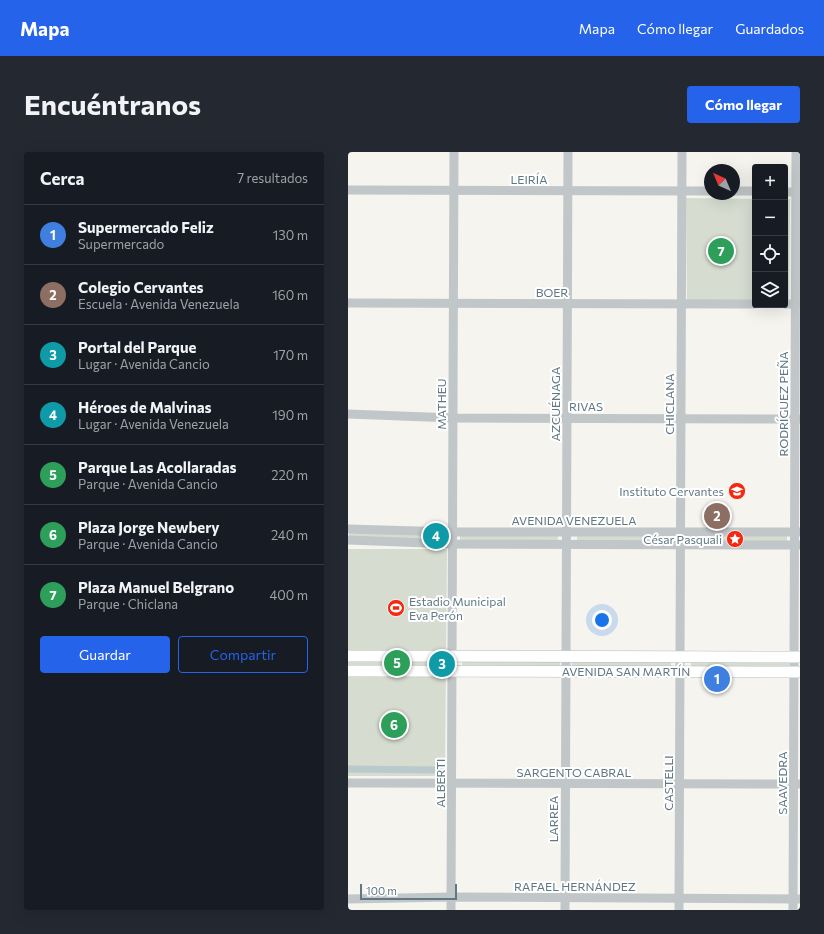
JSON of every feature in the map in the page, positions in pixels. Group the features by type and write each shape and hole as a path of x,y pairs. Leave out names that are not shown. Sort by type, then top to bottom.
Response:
{"main road":[{"name":"AVENIDA SAN MARTÍN","path":"348,656 797,657"},
{"name":"AVENIDA SAN MARTÍN","path":"348,670 797,672"}],"street":[{"name":"MATHEU","path":"452,657 454,152"},
{"name":"AZCUÉNAGA","path":"566,657 568,152"},
{"name":"CHICLANA","path":"680,657 682,152"},
{"name":"RODRÍGUEZ PEÑA","path":"796,152 798,192 797,657"},
{"name":"LEIRÍA","path":"348,190 704,191"},
{"path":"740,191 752,192"},
{"name":"BOER","path":"348,303 752,304"},
{"name":"RIVAS","path":"348,414 453,418 798,419"},
{"name":"AVENIDA VENEZUELA","path":"348,529 453,532 797,532"},
{"name":"AVENIDA VENEZUELA","path":"348,540 453,544 797,545"},
{"name":"ALBERTI","path":"452,657 452,910"},
{"name":"LARREA","path":"565,910 566,657"},
{"name":"CASTELLI","path":"679,910 680,657"},
{"name":"SAAVEDRA","path":"793,910 797,899 797,657"},
{"name":"SARGENTO CABRAL","path":"348,783 797,784"},
{"name":"RAFAEL HERNÁNDEZ","path":"349,898 452,897 797,899"}],"shaded area":[{"path":"686,198 704,198 704,200 752,199 752,303 687,303"},
{"path":"788,199 790,199 789,303"},
{"path":"447,532 447,538 349,539 349,533"},
{"path":"558,534 558,541 460,541 460,535"},
{"path":"577,535 675,535 675,541 577,541"},
{"path":"787,535 787,541 689,542 689,536"},
{"path":"348,549 447,549 445,776 348,776"},
{"path":"789,660 789,667 691,667 691,661"},
{"path":"462,661 560,661 560,667 462,667"},
{"path":"572,661 671,661 671,667 572,667"}],"waterway":[{"path":"348,769 437,770"}],"place":[{"name":"Plaza Manuel Belgrano","path":"721,251"},
{"name":"Instituto Cervantes","path":"737,491"},
{"name":"Colegio Cervantes","path":"717,516"},
{"name":"Héroes de Malvinas","path":"436,536"},
{"name":"César Pasquali","path":"735,539"},
{"name":"Estadio Municipal Eva Perón","path":"396,608"},
{"name":"Parque Las Acollaradas","path":"397,663"},
{"name":"Portal del Parque","path":"442,664"},
{"name":"Supermercado Feliz","path":"717,679"},
{"name":"Plaza Jorge Newbery","path":"394,725"}]}
